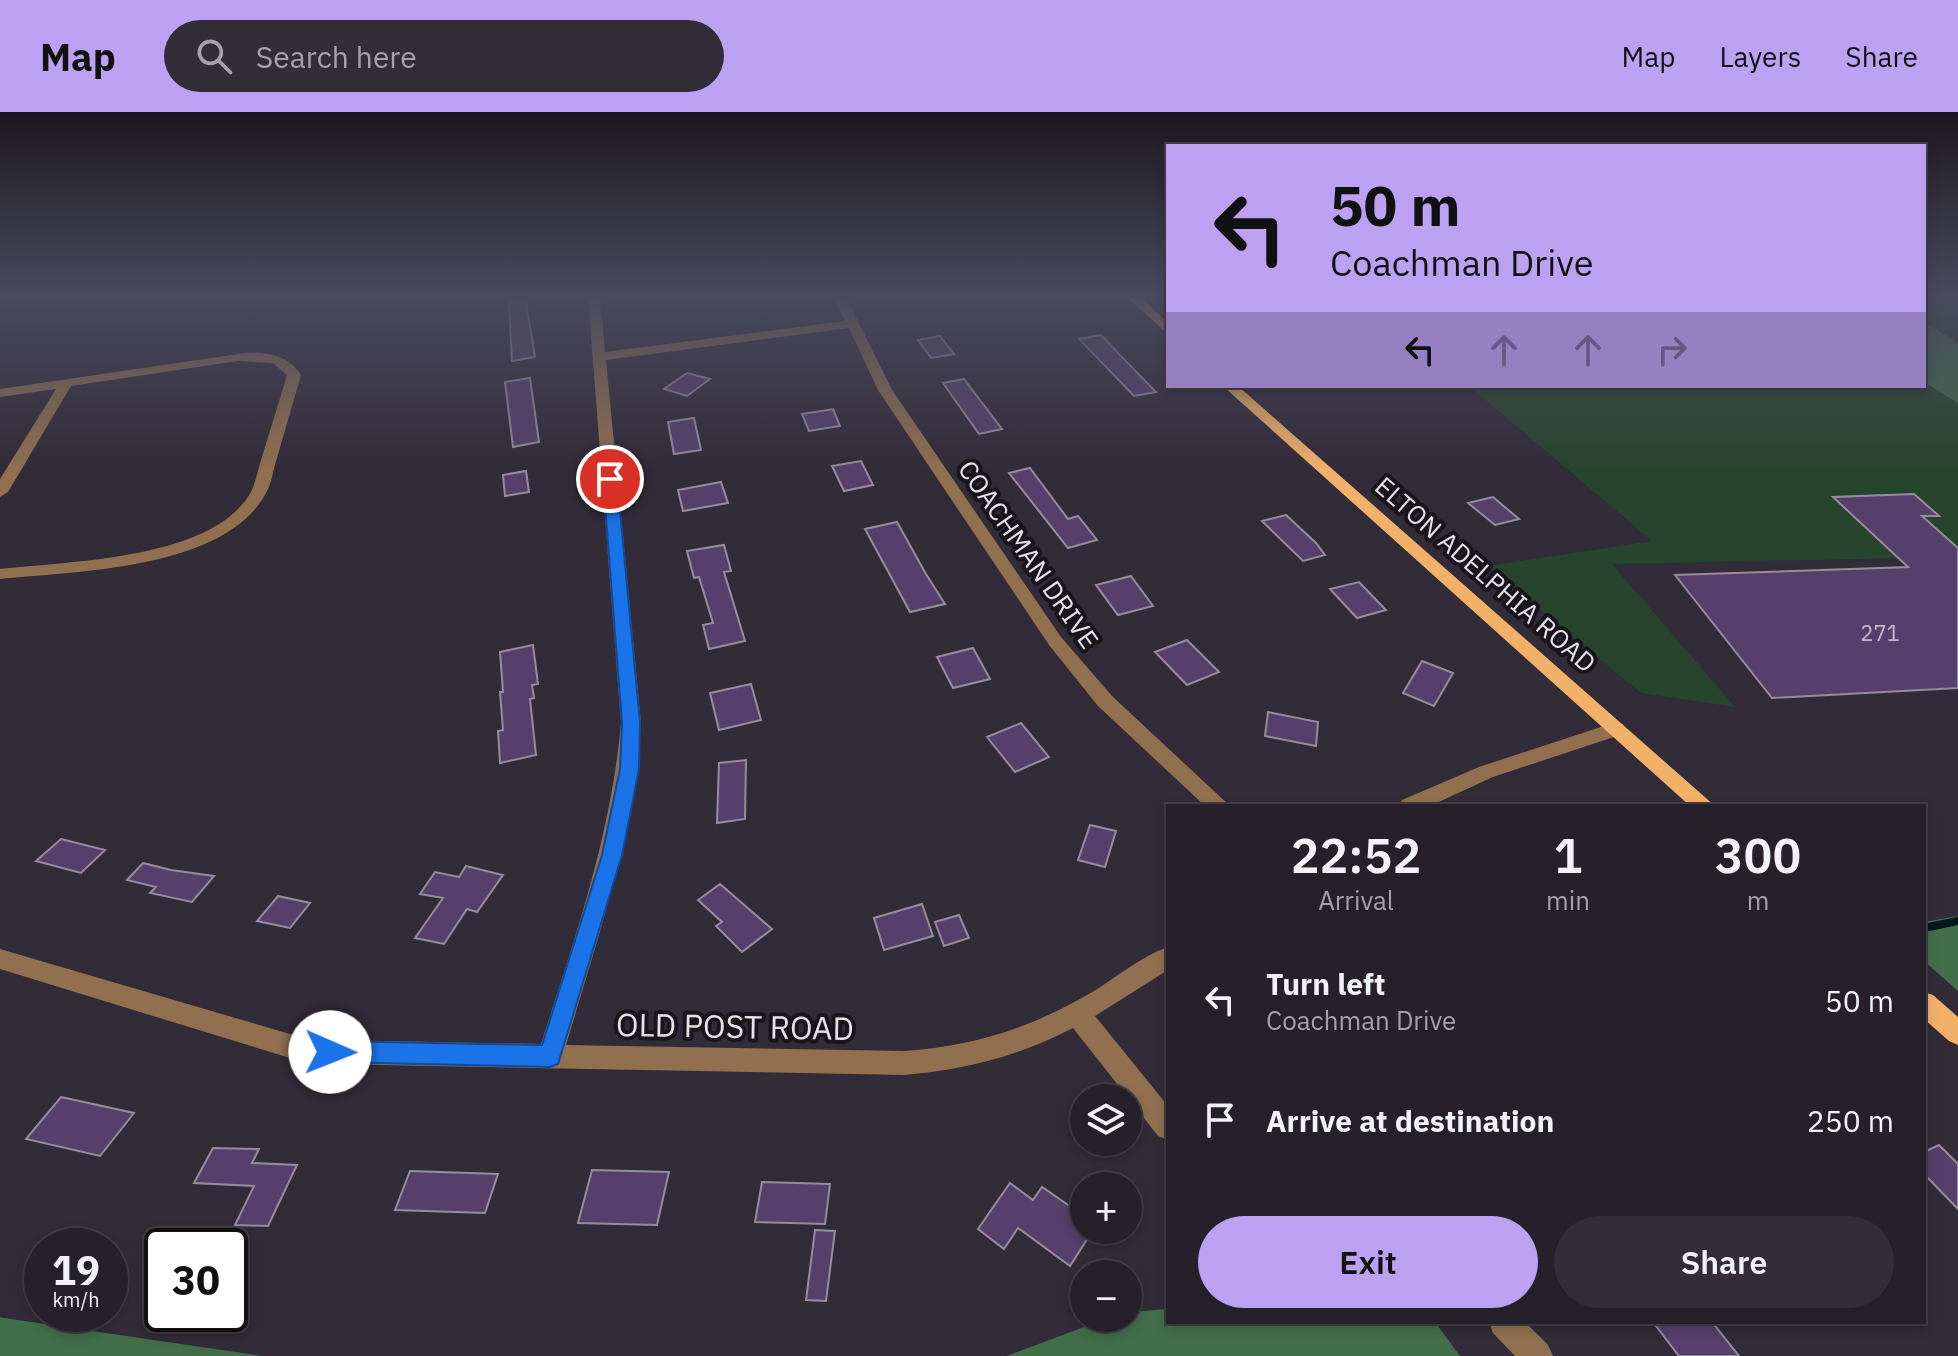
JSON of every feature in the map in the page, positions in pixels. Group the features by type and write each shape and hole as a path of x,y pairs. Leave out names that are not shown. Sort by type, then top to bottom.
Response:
{"main road":[{"name":"ELTON ADELPHIA ROAD","path":"1232,388 1702,804"},
{"path":"1926,1005 1958,1033"}],"street":[{"path":"550,1056 612,855 629,769 631,723 600,357 615,355"},
{"name":"COACHMAN DRIVE","path":"868,355 885,390 1072,662 1105,701 1217,804"},
{"path":"0,393 249,356 284,362 294,375 259,492 250,507 232,523 206,537 160,552 0,574"},
{"path":"0,492 66,383"},
{"path":"1414,804 1486,772 1616,729"},
{"name":"OLD POST ROAD","path":"0,959 290,1046 330,1052 937,1062 1013,1047 1078,1015 1166,958"},
{"path":"1078,1015 1166,1125"},
{"path":"1506,1324 1537,1356"}],"green space":[{"path":"1926,355 1958,355 1958,403 1926,383"},
{"path":"1926,383 1958,403 1958,557 1612,564 1735,707 1641,693 1488,566 1652,541 1471,388 1926,388"},
{"path":"1958,916 1958,991 1926,963 1926,922"},
{"path":"1166,1309 1166,1324 1436,1324 1460,1356 1007,1356 1071,1332 1142,1332 1142,1311"},
{"path":"0,1317 24,1321 24,1332 99,1332 262,1356 0,1356"}],"building":[{"path":"512,355 535,355 535,357 512,361"},
{"path":"1094,355 1120,355 1156,392 1134,396"},
{"path":"687,373 710,379 687,396 664,389"},
{"path":"530,378 539,442 513,447 505,382"},
{"path":"964,379 1002,429 979,434 943,383"},
{"path":"833,409 840,426 809,431 802,414"},
{"path":"694,418 701,450 674,454 668,422"},
{"path":"861,461 873,485 844,491 832,466"},
{"path":"1030,468 1068,519 1078,516 1097,540 1068,548 1009,473"},
{"path":"526,471 529,492 505,496 503,475"},
{"path":"721,482 728,503 683,511 678,490"},
{"path":"1914,494 1939,516 1922,516 1958,548 1958,688 1772,698 1675,575 1908,567 1833,497"},
{"path":"1493,497 1519,519 1495,525 1468,503"},
{"path":"1286,515 1325,555 1303,561 1262,521"},
{"path":"897,522 945,604 910,612 865,529"},
{"path":"724,545 731,571 724,572 745,641 709,649 703,625 713,623 699,577 694,578 687,551"},
{"path":"1131,576 1153,606 1118,615 1096,585"},
{"path":"1359,582 1386,610 1357,618 1330,589"},
{"path":"1187,640 1219,672 1187,685 1155,652"},
{"path":"533,645 538,684 532,685 534,698 530,699 536,755 500,763 498,731 503,730 500,692 503,692 500,652"},
{"path":"973,648 990,679 953,688 937,657"},
{"path":"1422,661 1453,673 1434,706 1403,693"},
{"path":"751,684 761,720 719,730 710,693"},
{"path":"1268,712 1318,722 1316,746 1265,736"},
{"path":"1021,723 1049,757 1015,772 987,737"},
{"path":"746,760 745,819 717,823 719,763"},
{"path":"1090,825 1116,831 1105,867 1078,860"},
{"path":"61,839 105,850 81,873 36,861"},
{"path":"143,863 214,876 192,902 150,893 156,887 127,880"},
{"path":"466,866 503,875 477,912 467,909 444,944 415,938 443,898 420,894 435,872 459,877"},
{"path":"720,884 772,929 742,952 716,926 722,922 698,900"},
{"path":"278,896 310,903 290,928 257,921"},
{"path":"922,904 933,936 884,950 874,918"},
{"path":"959,915 969,938 944,946 935,922"},
{"path":"61,1097 134,1113 100,1156 26,1139"},
{"path":"1939,1145 1958,1164 1958,1209 1926,1176 1926,1151"},
{"path":"213,1148 259,1149 252,1163 297,1165 268,1226 235,1225 254,1186 194,1183"},
{"path":"592,1170 669,1172 657,1225 578,1223"},
{"path":"410,1171 498,1174 485,1213 395,1210"},
{"path":"762,1182 830,1184 825,1224 755,1222"},
{"path":"1010,1183 1033,1200 1042,1187 1070,1206 1070,1244 1084,1244 1074,1260 1070,1260 1070,1266 1018,1228 1004,1249 978,1229"},
{"path":"815,1230 835,1231 826,1301 806,1300"},
{"path":"1655,1324 1714,1324 1739,1356 1679,1356"}],"waterway":[{"path":"1926,928 1958,921"}],"route":[{"path":"330,1052 550,1056 612,855 629,769 631,723 610,479"}]}
